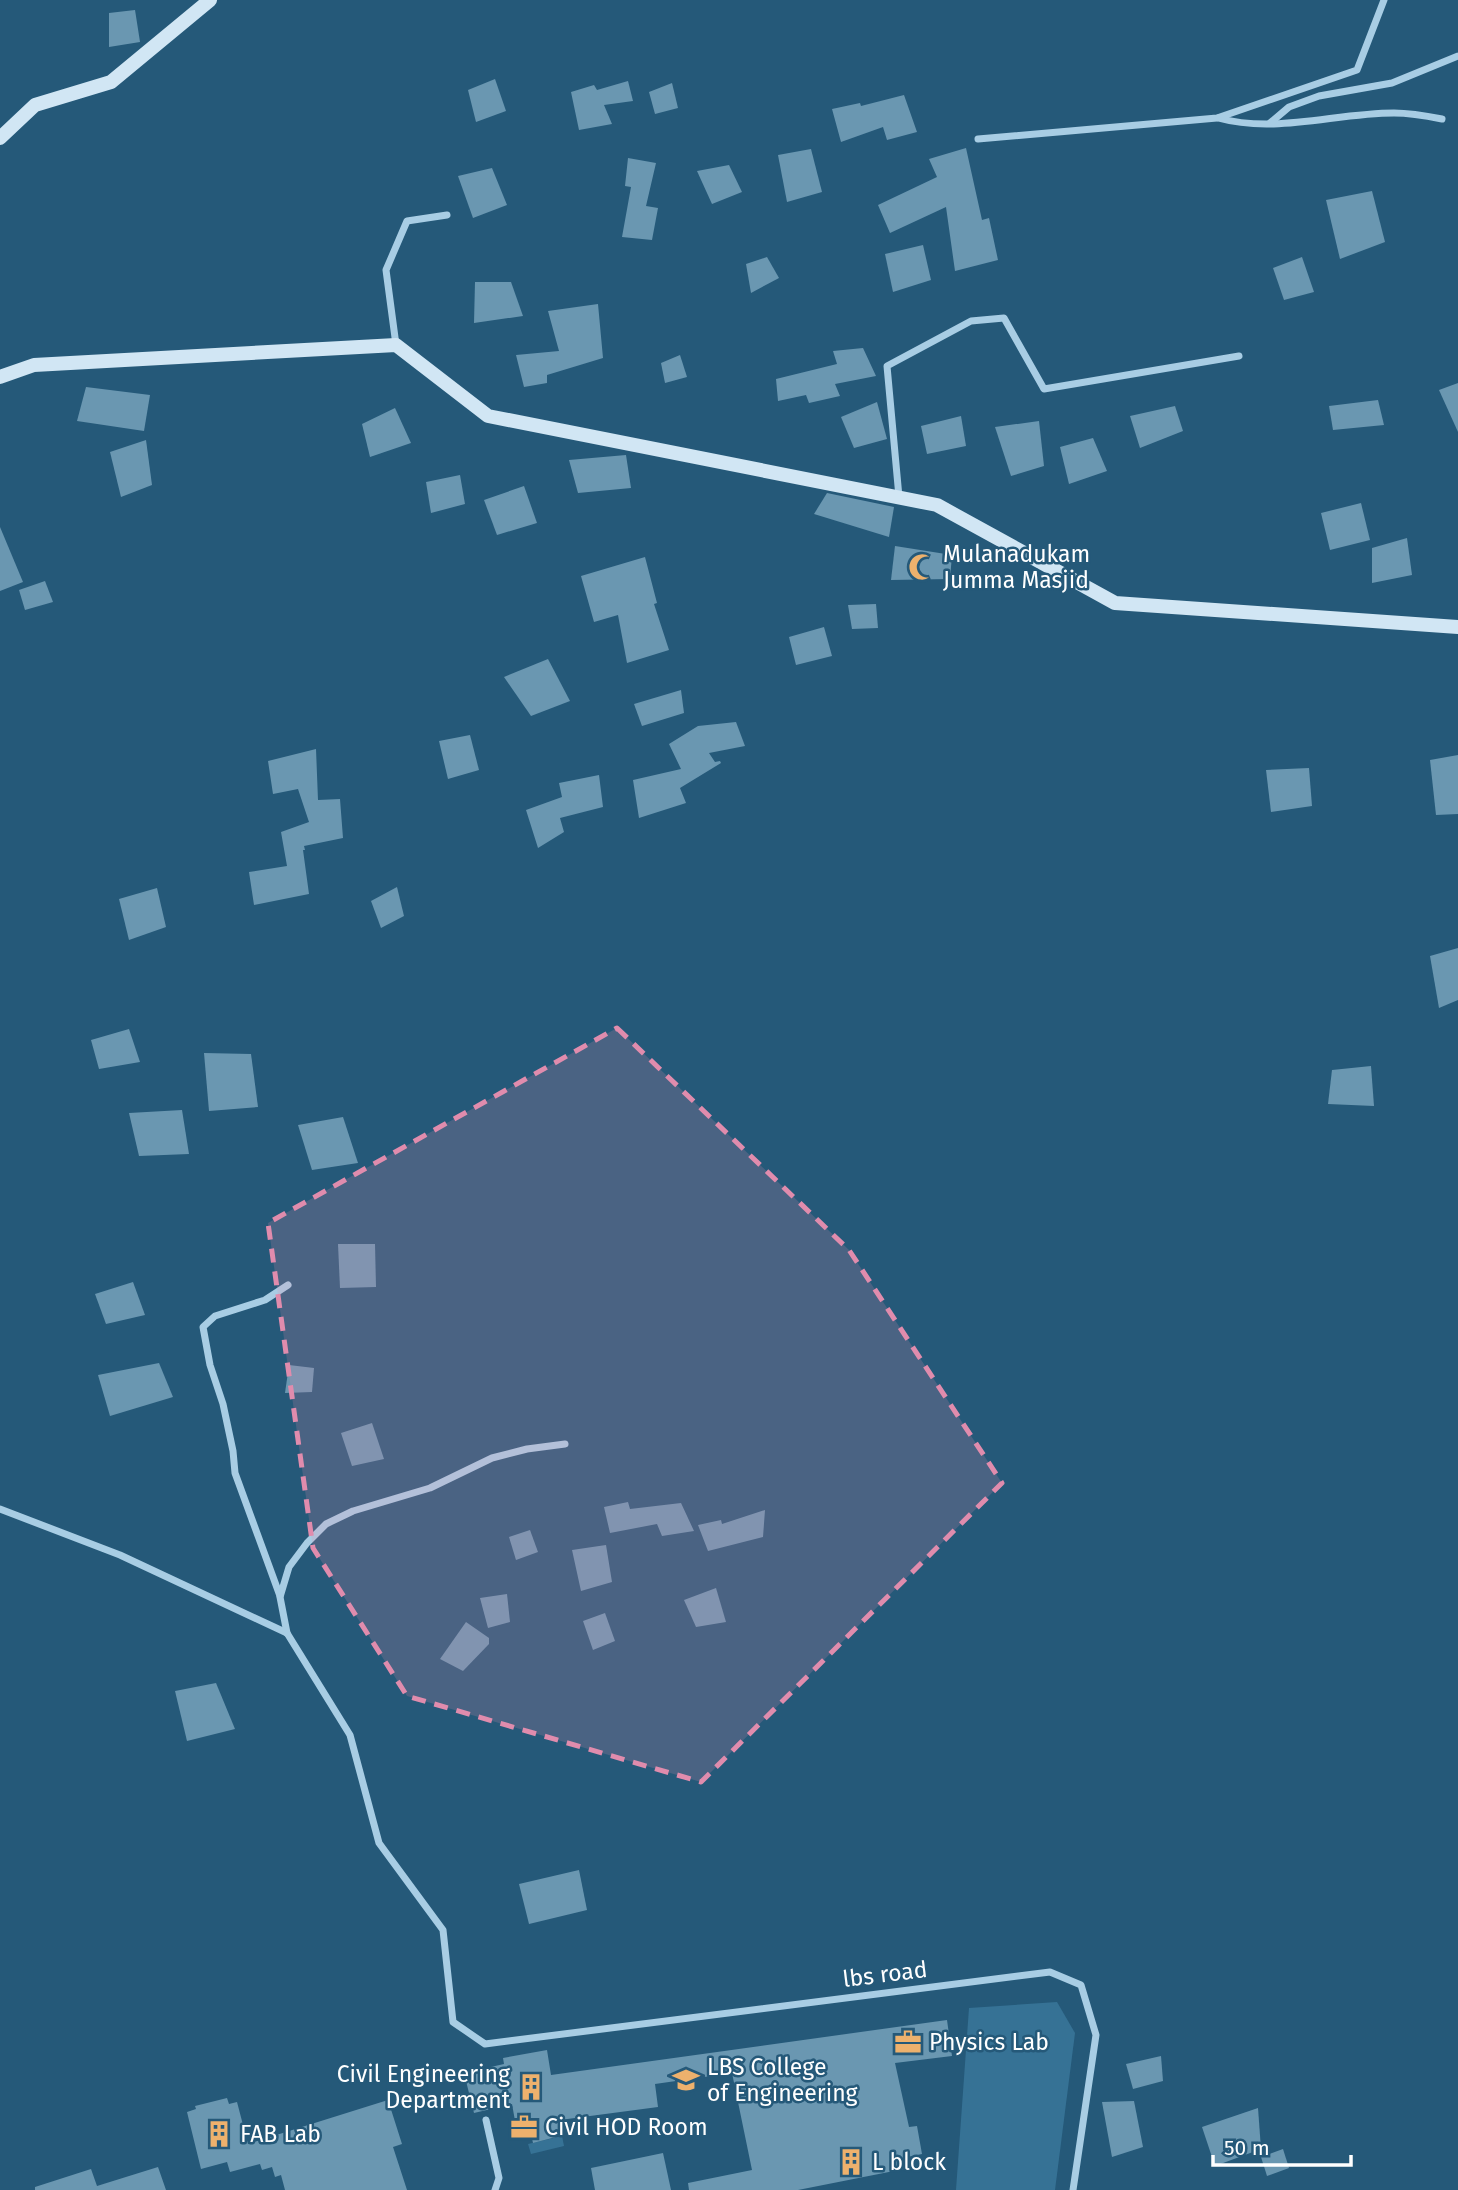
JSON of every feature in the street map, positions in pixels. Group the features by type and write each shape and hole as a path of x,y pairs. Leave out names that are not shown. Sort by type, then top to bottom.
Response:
{"main road":[{"path":"0,138 35,105 111,82 210,0"},
{"path":"0,377 34,365 396,345 488,416 937,505 1115,603 1458,627"}],"street":[{"path":"978,139 1217,118 1357,70 1384,0"},
{"path":"1270,124 1289,107 1319,96 1392,82 1458,56"},
{"path":"1217,118 1241,125 1394,113 1442,119"},
{"path":"396,345 386,270 407,221 447,215"},
{"path":"899,497 887,366 971,321 1004,318 1044,389 1239,356"},
{"path":"287,1633 280,1597 235,1473 223,1405 210,1365 203,1327 215,1316 265,1300 288,1285"},
{"path":"280,1597 289,1567 326,1524 353,1511 430,1488 492,1458 527,1449 565,1444"},
{"path":"0,1509 120,1555 287,1633"},
{"name":"lbs road","path":"287,1633 350,1735 379,1843 443,1930 453,2022 485,2044 1051,1972 1081,1985 1096,2035 1073,2190"},
{"path":"486,2120 499,2178 495,2190"}],"highlighted area":[{"path":"617,1028 849,1250 1002,1483 701,1782 407,1696 313,1548 268,1223"}],"shaded area":[{"path":"1057,2002 1075,2033 1055,2190 956,2190 969,2008"},
{"path":"562,2136 564,2146 531,2154 528,2144"}],"building":[{"path":"135,10 140,42 109,47 109,13"},
{"path":"495,79 506,111 476,122 468,90"},
{"path":"628,81 633,101 604,105 612,124 579,130 571,92 594,85 597,90"},
{"path":"672,83 678,108 655,114 649,92"},
{"path":"904,95 917,132 887,140 883,127 841,142 832,109 860,103 861,106"},
{"path":"966,148 982,220 989,218 998,260 955,271 946,207 890,233 878,205 937,177 929,159"},
{"path":"811,149 822,192 787,202 778,155"},
{"path":"628,158 656,163 646,206 658,208 652,240 622,237 631,187 625,186"},
{"path":"729,165 742,192 712,204 697,171"},
{"path":"492,168 507,205 473,218 458,176"},
{"path":"1372,191 1385,242 1340,259 1326,200"},
{"path":"923,245 931,280 893,292 885,254"},
{"path":"767,257 779,278 751,293 746,264"},
{"path":"1302,257 1314,292 1284,300 1273,268"},
{"path":"475,282 511,282 523,316 474,323"},
{"path":"598,304 603,358 547,375 547,383 524,387 516,355 559,351 548,311"},
{"path":"863,348 876,376 835,384 840,396 809,403 806,395 778,401 776,379 837,364 833,351"},
{"path":"680,355 687,377 665,383 661,363"},
{"path":"1458,383 1458,432 1439,390"},
{"path":"86,387 150,395 144,431 77,421"},
{"path":"1378,400 1384,425 1333,430 1329,406"},
{"path":"877,402 887,439 854,448 841,417"},
{"path":"1175,406 1183,431 1140,448 1130,416"},
{"path":"395,408 411,443 370,457 362,424"},
{"path":"961,416 966,446 927,454 921,426"},
{"path":"1039,421 1044,466 1011,476 995,427"},
{"path":"1093,438 1107,471 1069,484 1060,447"},
{"path":"146,440 152,485 121,497 110,452"},
{"path":"626,455 631,488 578,493 569,460"},
{"path":"460,475 465,504 431,513 426,482"},
{"path":"524,486 537,523 497,535 484,500"},
{"path":"827,493 894,507 889,537 814,514"},
{"path":"1361,503 1370,540 1330,550 1321,513"},
{"path":"0,527 23,582 0,591"},
{"path":"1407,538 1412,575 1372,583 1372,548"},
{"name":"Mulanadukam Jumma Masjid","path":"895,546 952,555 950,579 891,580"},
{"path":"645,557 657,603 654,604 669,650 627,663 618,615 594,622 581,576"},
{"path":"45,581 53,602 25,610 19,590"},
{"path":"876,604 878,628 852,629 848,605"},
{"path":"824,627 832,656 796,665 789,637"},
{"path":"548,659 570,701 531,716 504,677"},
{"path":"681,690 684,713 642,726 634,704"},
{"path":"736,722 745,746 709,753 715,762 721,763 680,788 686,803 639,818 633,780 681,769 669,744 698,726"},
{"path":"470,735 479,770 448,779 439,741"},
{"path":"316,749 318,800 340,799 343,838 304,846 309,894 254,905 249,872 287,866 281,832 309,822 298,789 273,794 268,761"},
{"path":"1458,755 1458,814 1436,815 1430,760"},
{"path":"1309,768 1312,806 1271,812 1266,770"},
{"path":"599,775 603,807 560,818 564,832 538,848 526,810 562,797 559,783"},
{"path":"397,887 404,916 381,928 371,901"},
{"path":"157,888 166,927 129,940 119,899"},
{"path":"1458,948 1458,1000 1439,1008 1430,956"},
{"path":"129,1029 140,1062 99,1069 91,1040"},
{"path":"204,1053 251,1054 258,1107 209,1111"},
{"path":"1371,1066 1374,1106 1328,1104 1332,1070"},
{"path":"182,1110 189,1154 139,1156 129,1113"},
{"path":"343,1117 358,1163 312,1170 298,1125"},
{"path":"338,1244 375,1244 376,1287 340,1288"},
{"path":"133,1282 145,1315 106,1324 95,1294"},
{"path":"159,1363 173,1397 110,1416 98,1375"},
{"path":"289,1365 314,1368 312,1392 285,1393"},
{"path":"372,1423 384,1459 352,1466 341,1433"},
{"path":"628,1502 630,1509 681,1503 694,1531 662,1536 657,1524 610,1533 604,1507"},
{"path":"765,1510 763,1537 708,1551 698,1525 721,1520 722,1524"},
{"path":"530,1530 538,1552 516,1560 509,1537"},
{"path":"606,1545 612,1582 581,1591 572,1550"},
{"path":"716,1588 726,1622 696,1627 684,1600"},
{"path":"507,1594 510,1622 488,1628 480,1598"},
{"path":"605,1613 615,1641 593,1650 583,1621"},
{"path":"466,1622 489,1638 489,1644 463,1671 440,1659"},
{"path":"216,1683 235,1729 187,1741 175,1691"},
{"path":"579,1870 587,1910 529,1924 519,1884"},
{"path":"947,2020 952,2056 895,2063 909,2127 917,2126 922,2154 907,2157 909,2168 798,2190 689,2190 688,2183 752,2170 732,2073 655,2084 658,2107 560,2120 561,2129 555,2130 556,2137 533,2143 530,2130 517,2132 512,2104 474,2113 464,2073 504,2064 503,2058 547,2050 551,2075"},
{"path":"1161,2056 1163,2081 1133,2089 1126,2064"},
{"path":"227,2098 229,2104 237,2102 248,2144 388,2100 402,2144 393,2147 407,2190 285,2190 281,2175 275,2177 272,2167 262,2170 260,2164 230,2172 227,2162 201,2169 187,2112 196,2109 195,2106"},
{"path":"1134,2101 1143,2147 1112,2157 1102,2102"},
{"path":"1258,2108 1261,2149 1215,2166 1202,2127"},
{"path":"1283,2149 1289,2168 1267,2176 1261,2157"},
{"path":"663,2153 671,2190 595,2190 591,2168"},
{"path":"158,2167 166,2190 35,2190 35,2187 91,2169 97,2186"}],"place":[{"name":"Mulanadukam Jumma Masjid","path":"922,567"},
{"name":"Physics Lab","path":"908,2042"},
{"name":"LBS College of Engineering","path":"686,2080"},
{"name":"Civil Engineering Department","path":"531,2087"},
{"name":"Civil HOD Room","path":"524,2127"},
{"name":"FAB Lab","path":"219,2134"},
{"name":"L block","path":"851,2162"}]}
